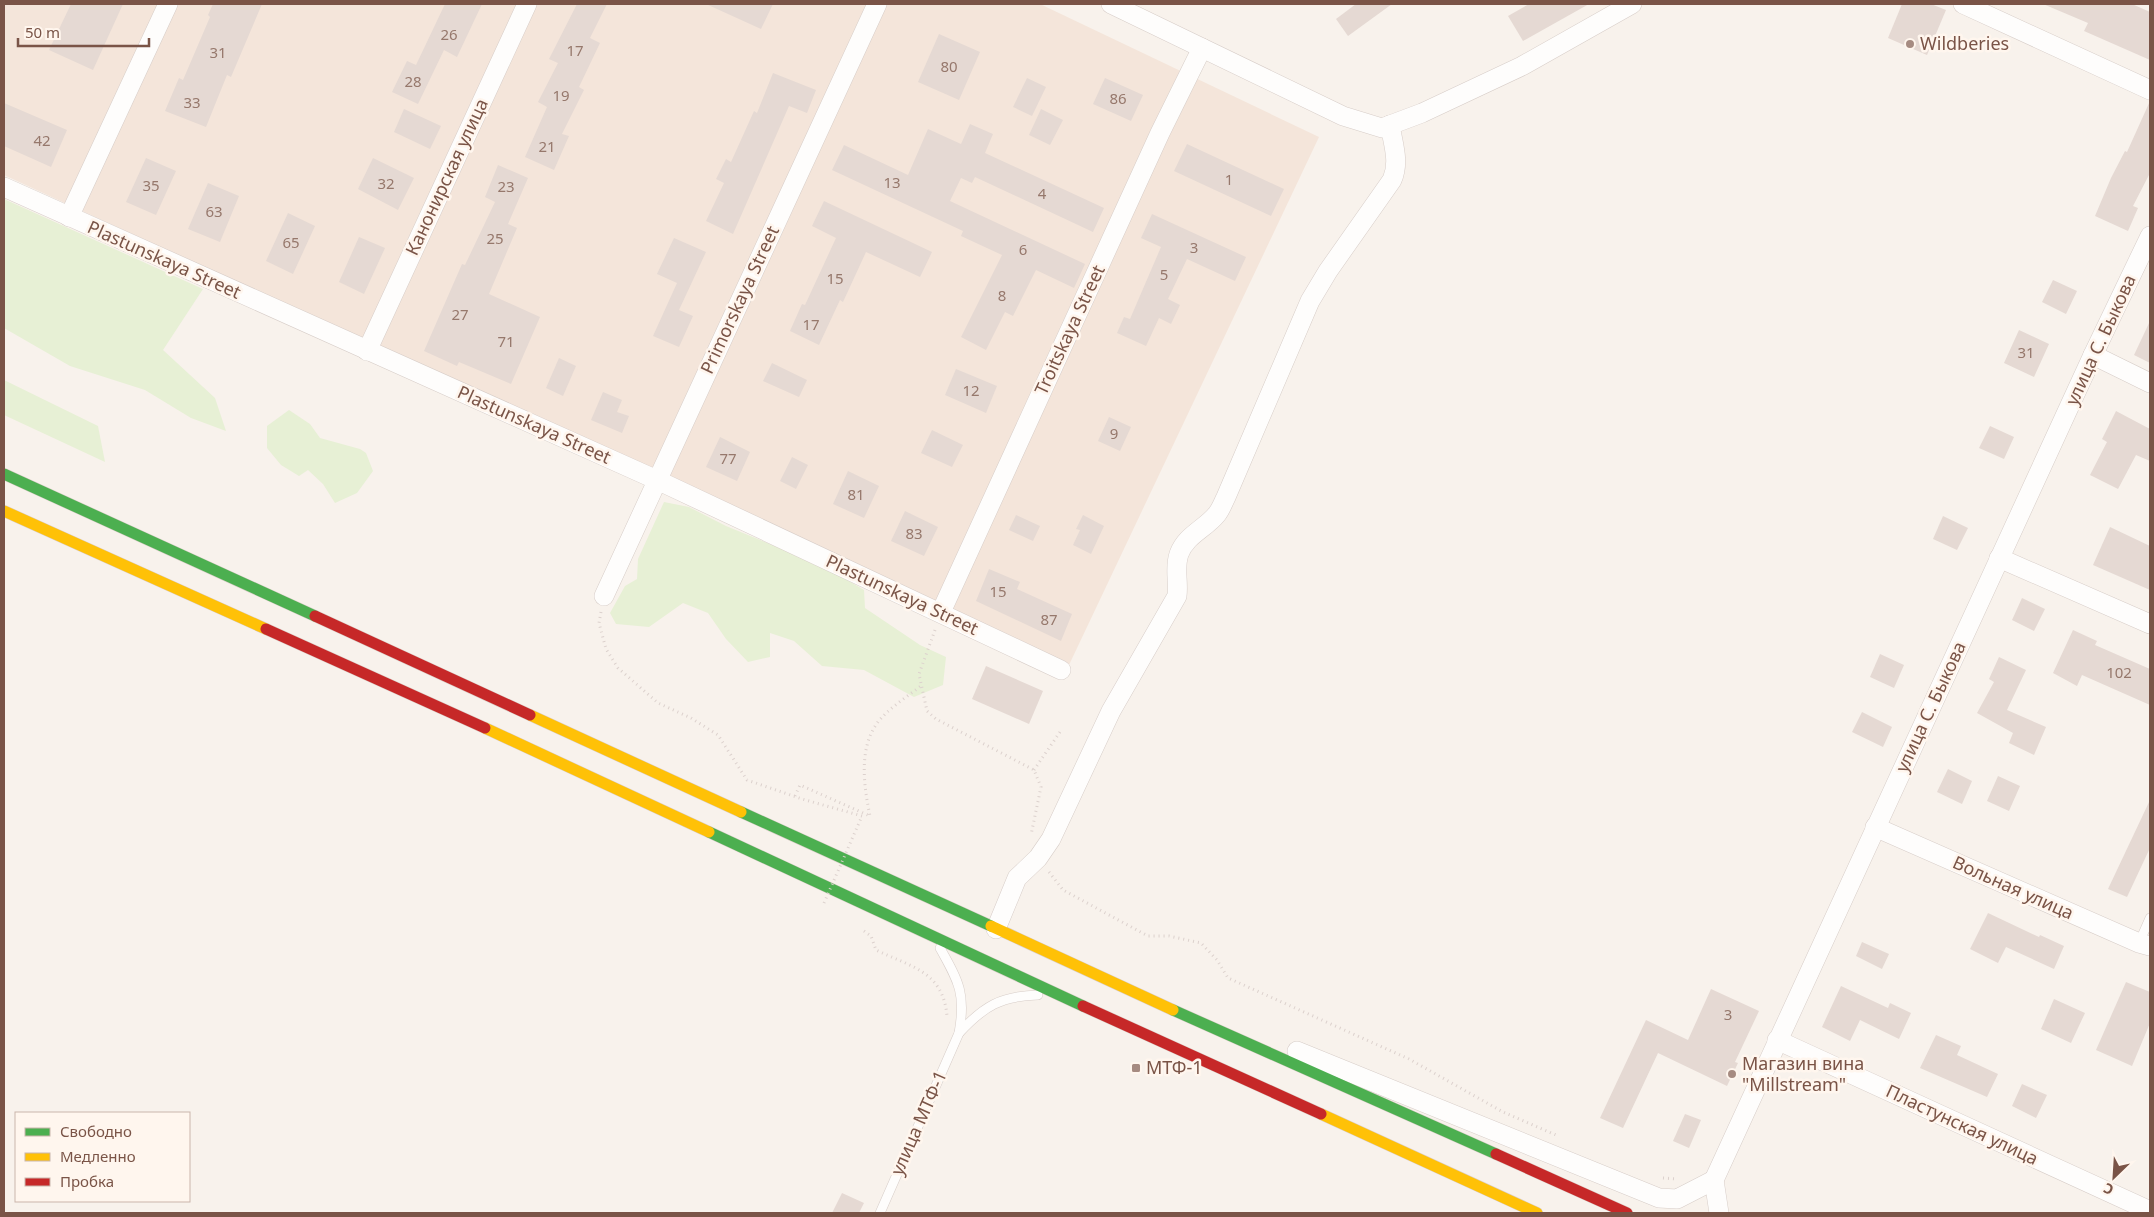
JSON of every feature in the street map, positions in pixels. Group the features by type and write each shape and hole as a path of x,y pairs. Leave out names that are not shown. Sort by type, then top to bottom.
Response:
{"main road":[{"path":"4,474 996,928 1627,1213"},
{"path":"4,511 457,715 935,938 1537,1213"}],"street":[{"path":"69,217 168,4"},
{"name":"Канонирская улица","path":"367,351 527,4"},
{"name":"Primorskaya Street","path":"604,596 877,4"},
{"path":"1111,4 1343,116 1382,128 1522,66 1632,4"},
{"path":"1963,4 2150,90"},
{"name":"Troitskaya Street","path":"941,612 1160,133 1202,48"},
{"path":"996,928 1017,878 1038,858 1051,839 1116,703 1177,596 1176,565 1179,553 1188,539 1217,514 1226,497 1310,301 1328,271 1392,180 1396,171 1396,160 1390,125"},
{"name":"Plastunskaya Street","path":"4,187 658,480 1061,670"},
{"name":"улица С. Быкова","path":"1714,1180 1999,558 2150,236"},
{"path":"2093,355 2150,382"},
{"path":"1999,558 2150,624"},
{"name":"Вольная улица","path":"1875,827 2144,944"},
{"path":"1241,1039 1282,1045 1659,1198 1677,1199 1714,1180 1719,1213"},
{"name":"Пластунская улица","path":"1777,1040 2150,1211"}],"lane":[{"path":"2144,944 2150,918"},
{"name":"улица МТФ-1","path":"880,1213 959,1033 964,1009 962,993 935,938"},
{"name":"улица МТФ-1","path":"959,1033 975,1016 993,1003 1020,995 1057,994"}],"path":[{"path":"604,596 600,623 606,649 618,668 658,703 691,718 718,735 747,780 862,816 824,903"},
{"path":"941,612 918,674 927,711 936,719 1034,770 1041,787 1031,833 1038,858 1063,890 1115,920 1148,936 1168,936 1200,942 1217,960 1228,978 1409,1059 1503,1112 1564,1138"},
{"path":"795,796 800,785 870,816 864,771 867,749 876,724 890,709 922,685"},
{"path":"1034,770 1062,728"},
{"path":"871,936 876,950 924,973 939,986 946,1006 947,1024"},
{"path":"1658,1178 1686,1179"}],"shaded area":[{"path":"4,4 1040,4 1319,137 1069,665 4,175"}],"green space":[{"path":"4,199 203,289 163,350 215,398 226,431 191,418 145,390 70,366 4,328"},
{"path":"4,380 98,426 105,462 4,415"},
{"path":"289,410 310,424 320,438 360,449 366,453 373,471 357,493 335,503 323,484 308,470 299,476 281,465 267,448 267,426"},
{"path":"664,502 689,507 726,526 826,567 864,590 865,608 920,645 946,657 943,685 914,697 864,670 822,666 794,641 770,633 770,657 748,662 726,639 708,613 683,603 649,627 616,624 610,613 625,586 637,579 638,559"}],"building":[{"path":"71,4 123,4 93,70 49,50"},
{"path":"213,4 262,4 231,77 227,75 206,127 165,111 179,78 183,80 210,17 208,15"},
{"path":"445,4 482,4 457,57 444,50 418,104 392,92 407,61 416,65"},
{"path":"577,4 607,4 590,38 600,43 579,87 584,90 562,134 569,136 554,170 525,157 547,107 538,102 558,63 549,59"},
{"path":"706,4 773,4 761,29"},
{"path":"1356,4 1392,4 1348,36 1336,19"},
{"path":"1529,4 1589,4 1523,41 1508,16"},
{"path":"1902,4 1931,4 1946,10 1927,55 1888,38"},
{"path":"2043,4 2132,4 2150,12 2150,60 2084,31 2088,23"},
{"path":"939,34 980,52 959,100 918,82"},
{"path":"773,73 816,90 807,113 789,106 733,234 706,221 724,183 716,179 726,159 731,162 754,111 757,113"},
{"path":"1027,78 1046,87 1032,116 1013,107"},
{"path":"1105,78 1143,95 1131,121 1093,104"},
{"path":"2150,101 2150,173 2133,206 2138,208 2128,231 2095,216 2111,178 2125,151 2127,152"},
{"path":"4,103 67,130 51,167 4,146"},
{"path":"404,109 441,126 430,149 394,132"},
{"path":"1041,109 1063,120 1050,145 1029,135"},
{"path":"970,124 993,134 985,153 1104,208 1093,232 975,177 972,183 961,178 950,201 1085,264 1074,288 1036,270 1013,316 1005,312 986,350 961,337 1002,255 961,236 963,231 832,170 844,145 908,175 928,129 961,144"},
{"path":"1187,144 1284,189 1271,216 1174,171"},
{"path":"146,158 176,171 156,215 126,202"},
{"path":"373,158 414,178 398,210 358,189"},
{"path":"498,165 528,178 508,224 517,228 489,294 540,317 511,384 459,362 457,366 424,351 462,264 465,265 495,202 485,197"},
{"path":"208,183 239,196 220,242 188,229"},
{"path":"824,201 932,252 920,277 866,252 843,302 840,300 819,345 790,331 802,304 805,305 836,238 812,226"},
{"path":"288,213 315,226 293,274 266,261"},
{"path":"1152,214 1246,257 1235,281 1187,259 1168,299 1180,305 1171,324 1159,318 1146,346 1117,333 1124,317 1130,319 1161,247 1141,238"},
{"path":"359,237 385,248 364,294 339,282"},
{"path":"674,238 706,252 679,310 693,316 679,347 653,336 677,283 657,274"},
{"path":"2053,280 2077,291 2066,314 2042,302"},
{"path":"2150,321 2150,363 2134,355"},
{"path":"2019,330 2049,344 2034,377 2004,363"},
{"path":"559,358 576,366 563,396 546,388"},
{"path":"772,363 807,380 799,397 763,381"},
{"path":"956,369 997,386 986,413 945,395"},
{"path":"603,392 622,400 617,412 629,416 622,433 591,420"},
{"path":"2116,411 2150,429 2150,461 2136,455 2118,489 2090,475 2107,442 2102,439"},
{"path":"1109,417 1131,427 1120,451 1098,441"},
{"path":"1990,426 2014,437 2004,459 1979,448"},
{"path":"932,430 963,445 952,467 921,453"},
{"path":"720,437 750,452 737,481 706,467"},
{"path":"792,457 808,465 796,489 780,481"},
{"path":"848,471 879,486 864,518 833,504"},
{"path":"905,511 938,527 924,556 891,541"},
{"path":"1016,515 1040,526 1033,541 1009,530"},
{"path":"1083,515 1104,526 1091,554 1073,545 1080,530 1076,529"},
{"path":"1943,516 1968,528 1957,550 1933,539"},
{"path":"2110,527 2150,546 2150,590 2093,565"},
{"path":"989,569 1020,582 1017,589 1072,614 1061,641 976,601"},
{"path":"2022,598 2045,609 2034,631 2012,620"},
{"path":"2073,630 2097,641 2095,645 2150,669 2150,705 2082,675 2077,686 2053,673"},
{"path":"1880,654 1904,665 1894,688 1870,677"},
{"path":"1999,657 2026,670 2007,710 2046,727 2034,755 2009,743 2013,733 1977,713 1994,682 1989,679"},
{"path":"986,666 1043,691 1029,724 972,699"},
{"path":"1862,712 1892,727 1883,747 1852,732"},
{"path":"1948,769 1972,781 1962,804 1937,792"},
{"path":"1998,776 2020,786 2009,811 1987,801"},
{"path":"2150,800 2150,848 2127,897 2108,889"},
{"path":"1988,913 2039,937 2040,935 2064,946 2054,969 2006,947 1998,963 1970,949"},
{"path":"1862,942 1889,954 1882,969 1856,956"},
{"path":"2126,982 2150,992 2150,1023 2132,1066 2096,1050"},
{"path":"1841,986 1888,1008 1890,1003 1911,1013 1899,1039 1860,1020 1850,1041 1822,1027"},
{"path":"1711,989 1759,1011 1735,1062 1738,1063 1727,1086 1658,1053 1623,1128 1600,1118 1646,1020 1688,1040"},
{"path":"2054,999 2085,1013 2071,1043 2041,1029"},
{"path":"1936,1035 1961,1046 1957,1055 1998,1074 1987,1097 1920,1068"},
{"path":"2022,1084 2047,1095 2036,1118 2012,1106"},
{"path":"1685,1114 1701,1120 1689,1148 1673,1141"},
{"path":"842,1193 864,1203 859,1213 832,1213"}],"traffic: fast":[{"path":"4,474 315,616"},
{"path":"741,812 991,926"},
{"path":"709,832 1083,1006"},
{"path":"1173,1010 1496,1154"}],"traffic: slow":[{"path":"4,511 266,629"},
{"path":"530,715 741,812"},
{"path":"485,728 709,832"},
{"path":"991,926 1173,1010"},
{"path":"1321,1114 1537,1213"}],"traffic: jam":[{"path":"315,616 530,715"},
{"path":"266,629 485,728"},
{"path":"1083,1006 1321,1114"},
{"path":"1496,1154 1627,1213"}],"place":[{"name":"Wildberies","path":"1910,44"},
{"name":"МТФ-1","path":"1136,1068"},
{"name":"Магазин вина \"Millstream\"","path":"1732,1074"}]}
